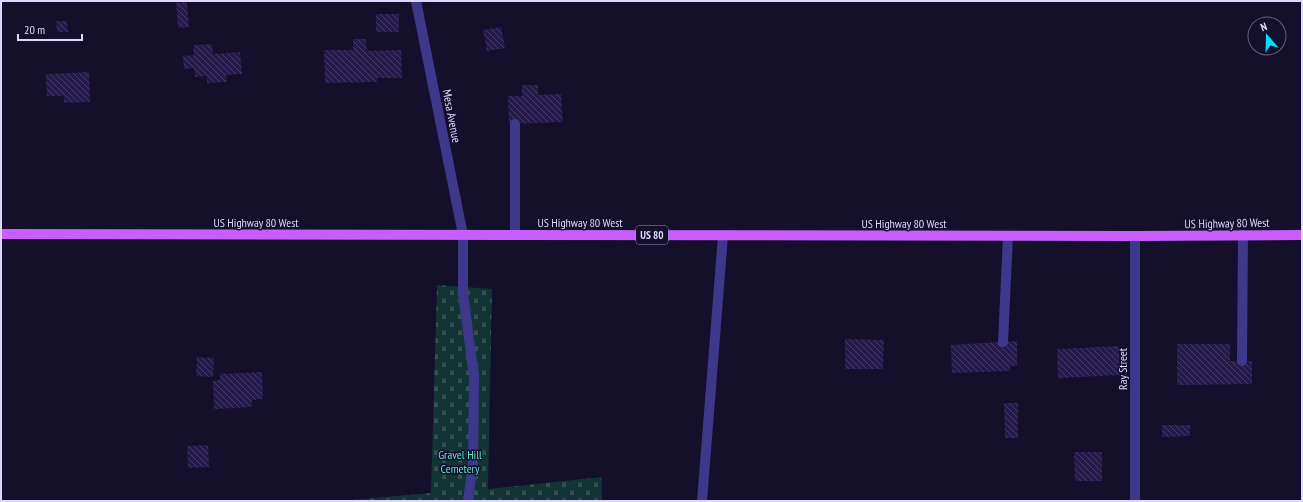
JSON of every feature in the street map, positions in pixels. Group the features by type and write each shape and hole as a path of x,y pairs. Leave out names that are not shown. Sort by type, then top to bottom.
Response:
{"main road":[{"name":"US Highway 80 West","path":"1,234 723,236 1302,235"}],"street":[{"name":"Mesa Avenue","path":"416,1 463,235 463,294 474,376 473,463 468,501"},
{"path":"515,124 516,235"},
{"path":"1242,361 1243,235"},
{"path":"702,501 723,236"},
{"path":"1003,342 1008,236"},
{"name":"Ray Street","path":"1135,236 1135,501"}],"green space":[{"name":"Gravel Hill Cemetery","path":"437,285 492,289 488,489 602,477 602,501 341,501 431,493"}],"building":[{"path":"187,2 189,27 178,28 176,3"},
{"path":"376,14 399,14 399,32 376,32"},
{"path":"56,21 67,21 68,32 57,32"},
{"path":"501,27 505,48 487,51 483,30"},
{"path":"353,39 366,39 367,51 401,50 402,78 377,78 377,82 325,83 324,50 353,50"},
{"path":"212,44 213,54 240,52 242,74 226,75 227,82 207,83 207,76 195,77 194,68 184,69 183,56 194,55 193,45"},
{"path":"89,72 90,102 64,103 64,96 47,96 46,74"},
{"path":"522,85 538,85 538,95 561,94 563,122 509,124 508,96 522,96"},
{"path":"845,339 884,340 883,369 845,369"},
{"path":"1017,341 1017,366 1010,366 1010,371 952,373 951,345"},
{"path":"1177,344 1230,344 1230,361 1252,361 1252,384 1177,385"},
{"path":"1119,346 1120,375 1058,378 1057,349"},
{"path":"197,357 214,358 213,377 196,376"},
{"path":"262,372 263,399 252,400 252,407 214,409 213,381 220,380 220,374"},
{"path":"1004,403 1018,403 1018,438 1005,438"},
{"path":"1162,425 1190,425 1190,436 1162,437"},
{"path":"208,445 209,467 188,468 187,446"},
{"path":"1074,452 1102,452 1102,481 1075,481"}]}
